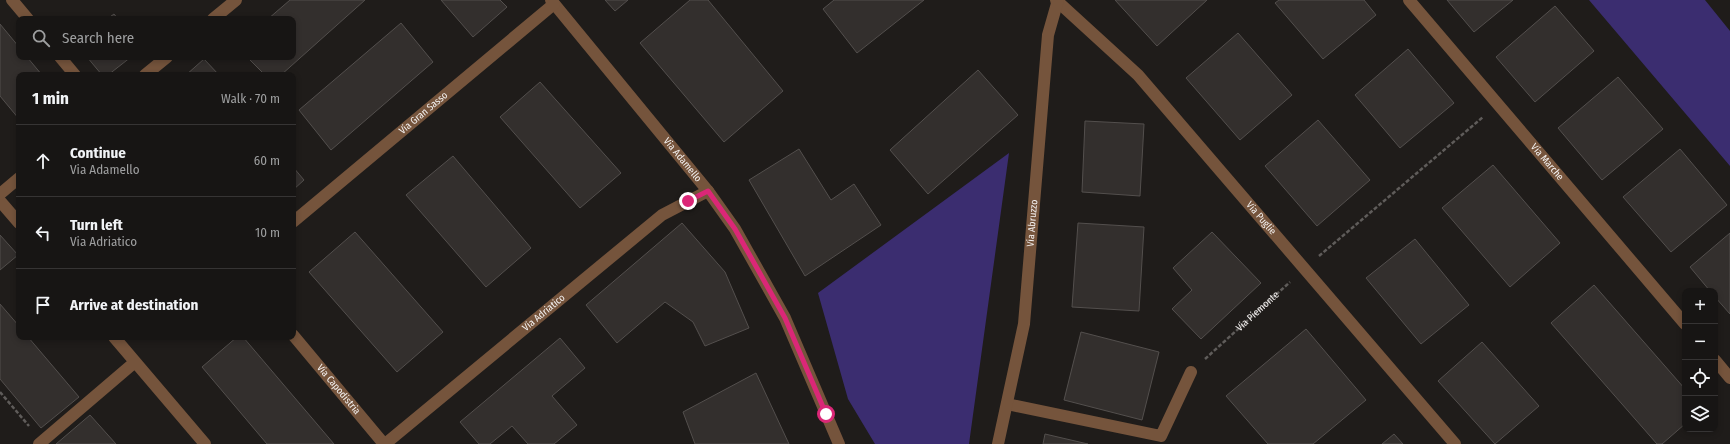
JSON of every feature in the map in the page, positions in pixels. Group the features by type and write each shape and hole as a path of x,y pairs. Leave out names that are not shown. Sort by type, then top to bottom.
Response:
{"street":[{"path":"12,0 25,16"},
{"path":"217,16 236,0"},
{"name":"Via Puglie","path":"1057,0 1138,75 1455,444"},
{"name":"Via Abruzzo","path":"998,444 1024,324 1048,35 1057,0"},
{"name":"Via Marche","path":"1409,0 1682,320"},
{"name":"Via Adamello","path":"553,2 708,191 735,229 785,318 839,444"},
{"name":"Via Gran Sasso","path":"296,219 553,2"},
{"path":"62,60 72,72"},
{"path":"149,72 163,60"},
{"path":"0,194 16,181"},
{"name":"Via Adriatico","path":"384,444 662,215 708,191"},
{"path":"0,200 16,219"},
{"name":"Via Capodistria","path":"296,339 384,444"},
{"path":"117,340 205,444"},
{"path":"40,443 135,362"},
{"path":"1718,364 1730,378"},
{"path":"1007,404 1162,436 1191,372"}],"path":[{"name":"Via Piemonte","path":"1191,372 1305,269 1499,104"},
{"path":"0,392 40,443"}],"shaded area":[{"path":"1589,0 1705,0 1730,31 1730,166"},
{"path":"1009,153 969,444 875,444 848,399 818,293"}],"building":[{"path":"290,0 365,0 284,72 262,72 250,60 296,60 296,16 271,16"},
{"path":"441,0 500,0 507,7 473,37"},
{"path":"605,0 628,0 615,11"},
{"path":"690,0 708,0 783,91 724,142 640,43"},
{"path":"834,0 924,0 857,53 823,9"},
{"path":"1115,0 1207,0 1157,46"},
{"path":"1279,0 1364,0 1376,15 1323,59 1275,3"},
{"path":"1447,0 1513,0 1474,32"},
{"path":"1555,6 1594,51 1535,102 1496,57"},
{"path":"401,23 433,62 331,150 299,110"},
{"path":"0,24 16,43 16,60 30,60 40,72 16,72 16,115 0,96"},
{"path":"1238,33 1292,95 1240,140 1186,78"},
{"path":"1408,49 1454,103 1400,148 1355,95"},
{"path":"90,60 127,60 112,72 100,72"},
{"path":"203,60 205,60 216,72 189,72"},
{"path":"978,70 1018,115 928,194 890,150"},
{"path":"1618,77 1663,129 1602,180 1558,128"},
{"path":"540,82 621,173 580,208 500,117"},
{"path":"1318,120 1370,180 1317,226 1265,166"},
{"path":"1085,121 1144,124 1140,196 1082,192"},
{"path":"799,149 831,200 854,184 881,225 805,276 749,180"},
{"path":"1680,149 1727,205 1671,252 1623,197"},
{"path":"453,156 531,248 486,287 406,195"},
{"path":"1493,165 1560,243 1510,287 1442,208"},
{"path":"296,171 304,180 296,187"},
{"path":"682,223 725,272 749,328 705,346 693,322 665,302 617,343 586,305"},
{"path":"1078,223 1144,227 1139,311 1072,307"},
{"path":"355,232 443,332 397,372 309,272"},
{"path":"1212,232 1261,283 1201,339 1172,309 1192,290 1173,268"},
{"path":"1730,233 1730,314 1718,300 1718,288 1708,288 1690,267"},
{"path":"0,235 16,253 16,257 0,270"},
{"path":"1415,239 1469,305 1421,344 1366,278"},
{"path":"1594,285 1682,386 1682,427 1662,444 1657,444 1551,323"},
{"path":"0,304 16,323 16,340 31,340 79,397 41,428 0,379"},
{"path":"1306,329 1366,400 1313,444 1268,444 1226,396"},
{"path":"1081,332 1159,352 1142,420 1064,400"},
{"path":"560,338 585,368 552,396 577,425 554,444 528,444 512,426 490,444 479,444 460,422"},
{"path":"234,340 246,340 334,444 267,444 202,367"},
{"path":"1482,342 1539,406 1495,444 1438,381"},
{"path":"756,373 789,444 695,444 683,412"},
{"path":"90,415 116,444 56,444"},
{"path":"1045,434 1088,444 1043,444"},
{"path":"1394,434 1403,444 1382,444"}],"route":[{"path":"688,201 708,191 735,229 785,318 826,414"}]}
